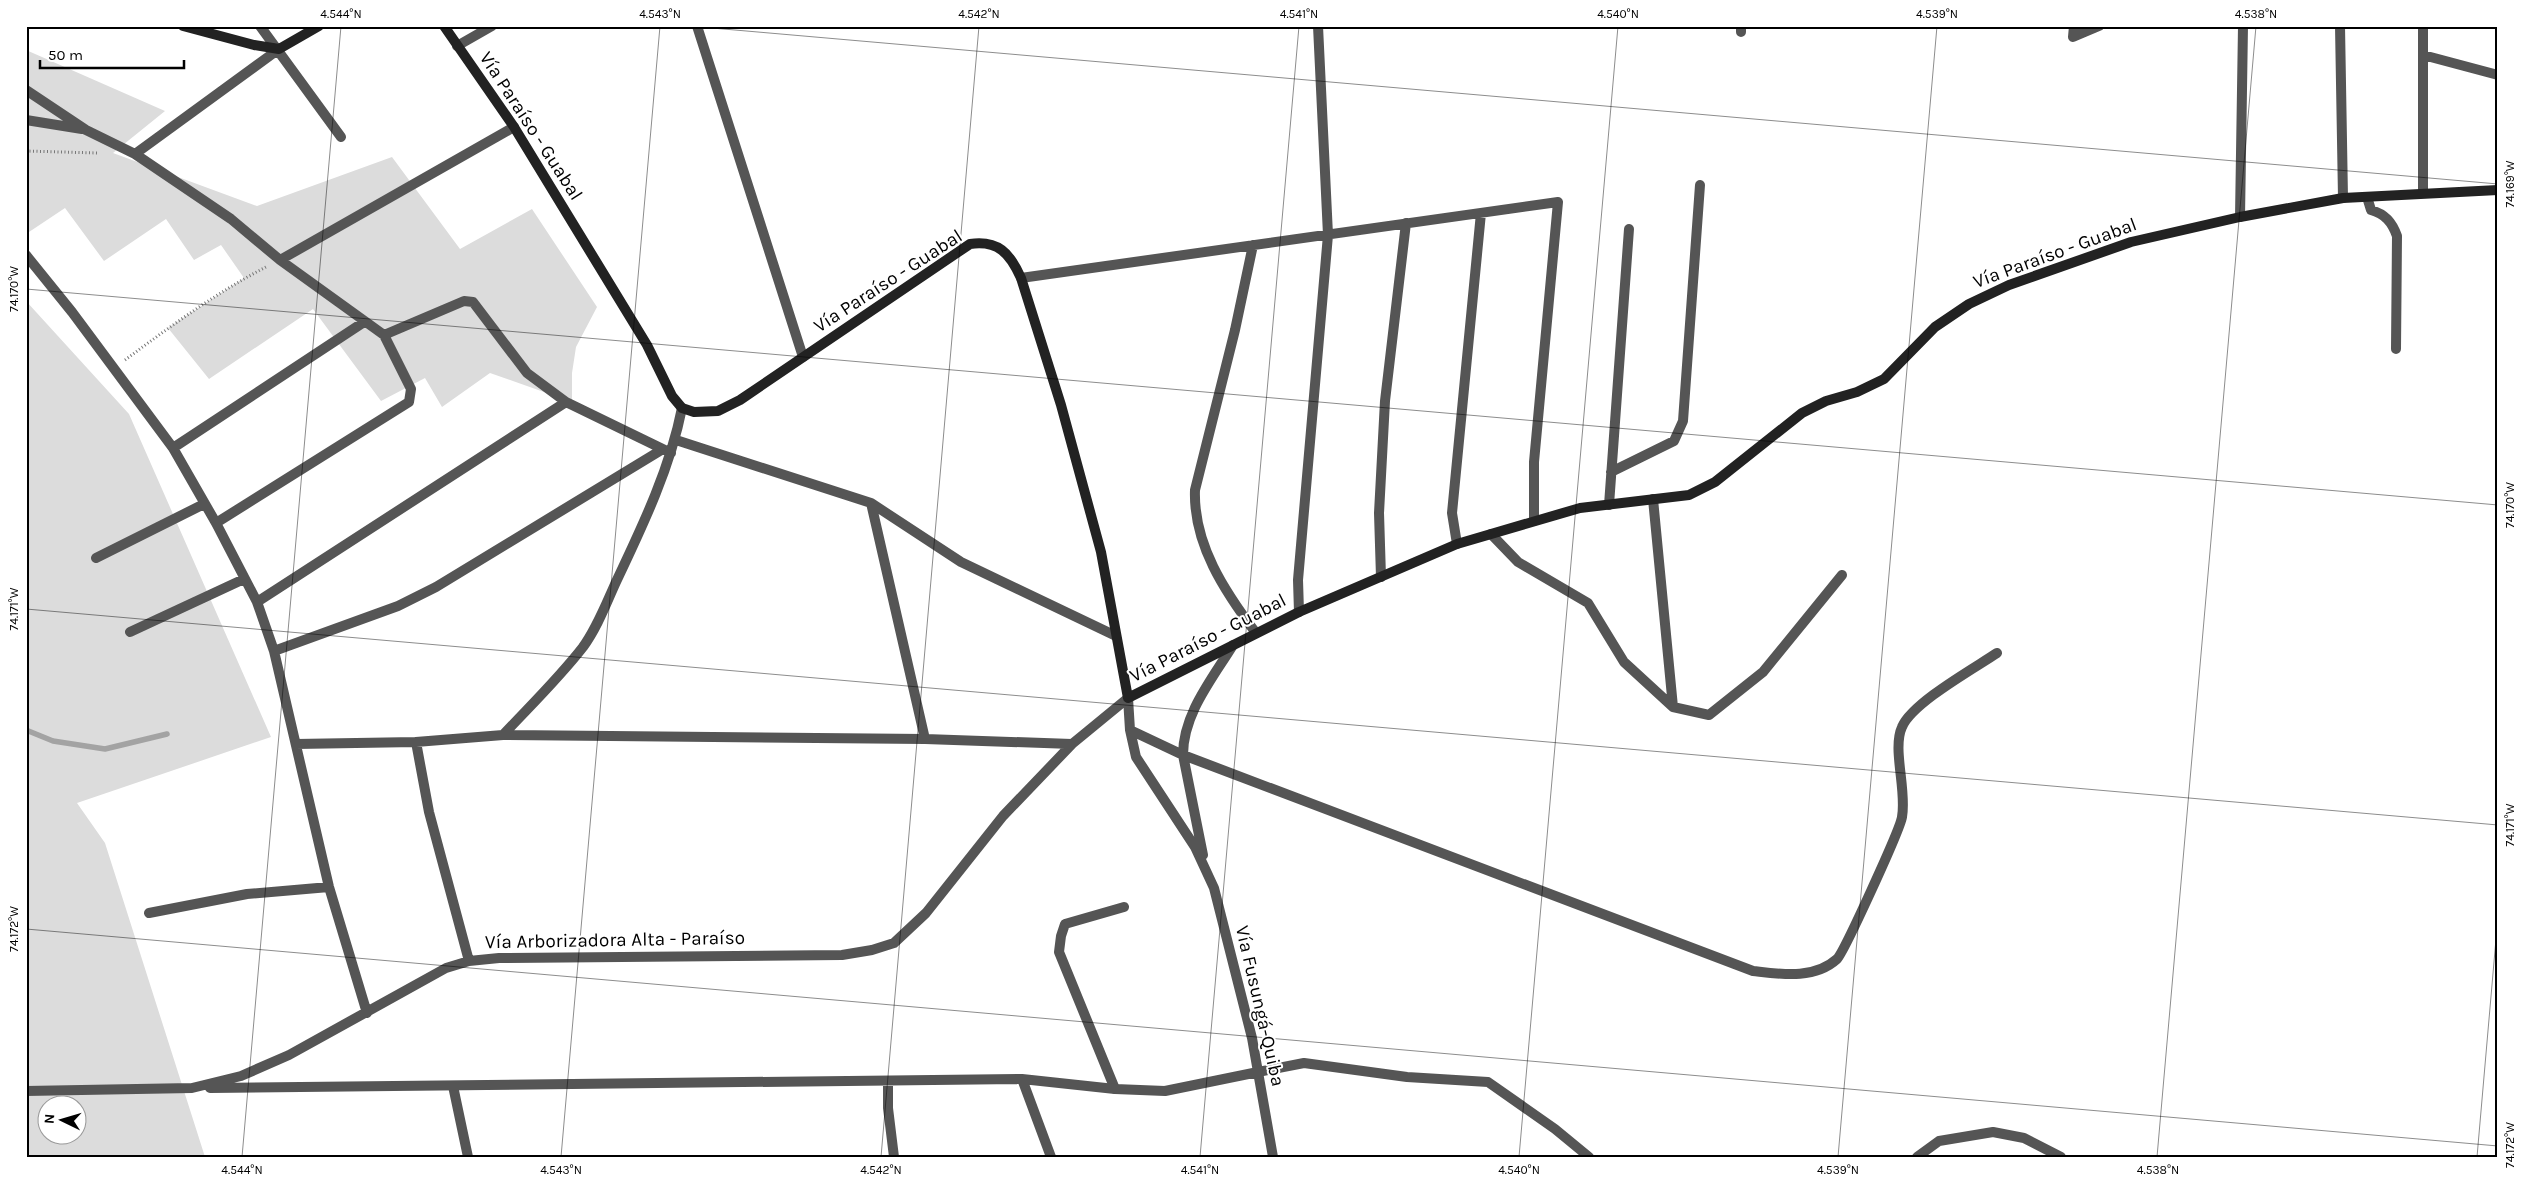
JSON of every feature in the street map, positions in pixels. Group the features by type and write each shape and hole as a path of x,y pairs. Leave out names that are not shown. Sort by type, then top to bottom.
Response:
{"street":[{"path":"183,26 254,46 279,49"},
{"path":"260,26 279,49 341,137"},
{"path":"135,154 279,49 319,26"},
{"name":"Vía Paraíso - Guabal","path":"444,26 514,128 647,345 668,391 682,408 694,412 718,411 740,400 970,244 984,242 1001,249 1014,262 1021,278 1061,405 1101,552 1128,698 1300,612 1457,544 1580,508 1689,495 1715,482 1802,413 1826,401 1857,392 1884,379 1935,327 1977,300 2009,285 2130,242 2240,217 2343,198 2498,190"},
{"path":"457,46 492,26"},
{"path":"697,26 803,357"},
{"path":"1300,612 1298,580 1328,235 1318,26"},
{"path":"2074,26 2074,37 2099,26"},
{"path":"2240,217 2243,26"},
{"path":"2340,26 2343,198"},
{"path":"2423,26 2423,193"},
{"path":"2423,55 2498,75"},
{"path":"26,90 86,130 135,154 231,219 280,260 384,335 411,389 409,402 216,523"},
{"path":"26,120 86,130"},
{"path":"280,260 514,128"},
{"path":"1611,472 1674,441 1683,421 1700,185"},
{"path":"2367,197 2370,210 2380,213 2392,223 2397,236 2396,349"},
{"path":"1021,278 1558,202 1534,462 1534,521"},
{"path":"1457,544 1452,513 1481,213"},
{"path":"1381,577 1379,513 1385,401 1406,224"},
{"path":"1609,504 1629,229"},
{"path":"1253,245 1235,330 1194,490 1194,510 1210,560 1225,590 1256,633"},
{"path":"26,255 72,312 172,448 216,523 257,602 274,651 329,887 367,1013"},
{"path":"384,335 464,301 473,302 521,366 566,402 667,451"},
{"path":"172,448 364,322"},
{"path":"257,602 566,402"},
{"path":"274,651 398,606 436,587 667,451 676,440 682,408"},
{"path":"676,440 871,503 961,562 1116,636"},
{"path":"504,735 584,645 638,535 667,451"},
{"path":"1653,500 1673,706"},
{"path":"871,503 925,739"},
{"path":"96,558 204,504"},
{"path":"1490,534 1518,562 1588,603 1624,662 1673,706 1709,715 1763,672 1842,575"},
{"path":"130,632 244,579"},
{"path":"1206,866 1183,755 1183,741 1188,719 1233,645"},
{"path":"1130,730 1183,755 1753,972 1790,975 1816,971 1837,958 1890,849 1902,819 1904,794 1898,741 1902,727 1912,711 1997,652"},
{"path":"1128,698 1130,730 1136,757 1206,866"},
{"name":"Vía Arborizadora Alta - Paraíso","path":"26,1091 192,1088 241,1076 289,1055 446,968 469,961 499,958 842,954 872,950 894,943 926,913 1003,816 1072,744 1128,698"},
{"path":"296,744 416,742 504,735 925,739 1072,744"},
{"path":"416,742 429,812 469,961"},
{"name":"Vía Fusungá-Quiba","path":"1206,866 1214,888 1252,1038 1274,1157"},
{"path":"148,913 247,894 329,887"},
{"path":"1115,1089 1059,952 1065,924 1124,908"},
{"path":"192,1088 1022,1079 1115,1089 1165,1091 1304,1063 1407,1077 1488,1082 1555,1129 1589,1157"},
{"path":"1022,1079 1051,1157"},
{"path":"888,1081 888,1108 894,1157"},
{"path":"453,1086 468,1157"},
{"path":"1917,1157 1939,1141 1993,1132 2024,1138 2061,1157"}],"path":[{"path":"26,151 106,153"},
{"path":"114,368 168,328 244,278 280,260"}],"shaded area":[{"path":"26,50 165,111 113,153 257,206 392,157 460,249 532,209 597,307 576,347 572,373 572,402 490,373 442,407 425,378 381,401 313,309 209,379 168,328 244,278 221,245 194,260 166,219 104,261 65,208 26,234"},
{"path":"26,301 129,414 271,737 77,803 105,843 205,1157 26,1157"}],"waterway":[{"path":"26,730 53,741 105,749 167,734"}]}
